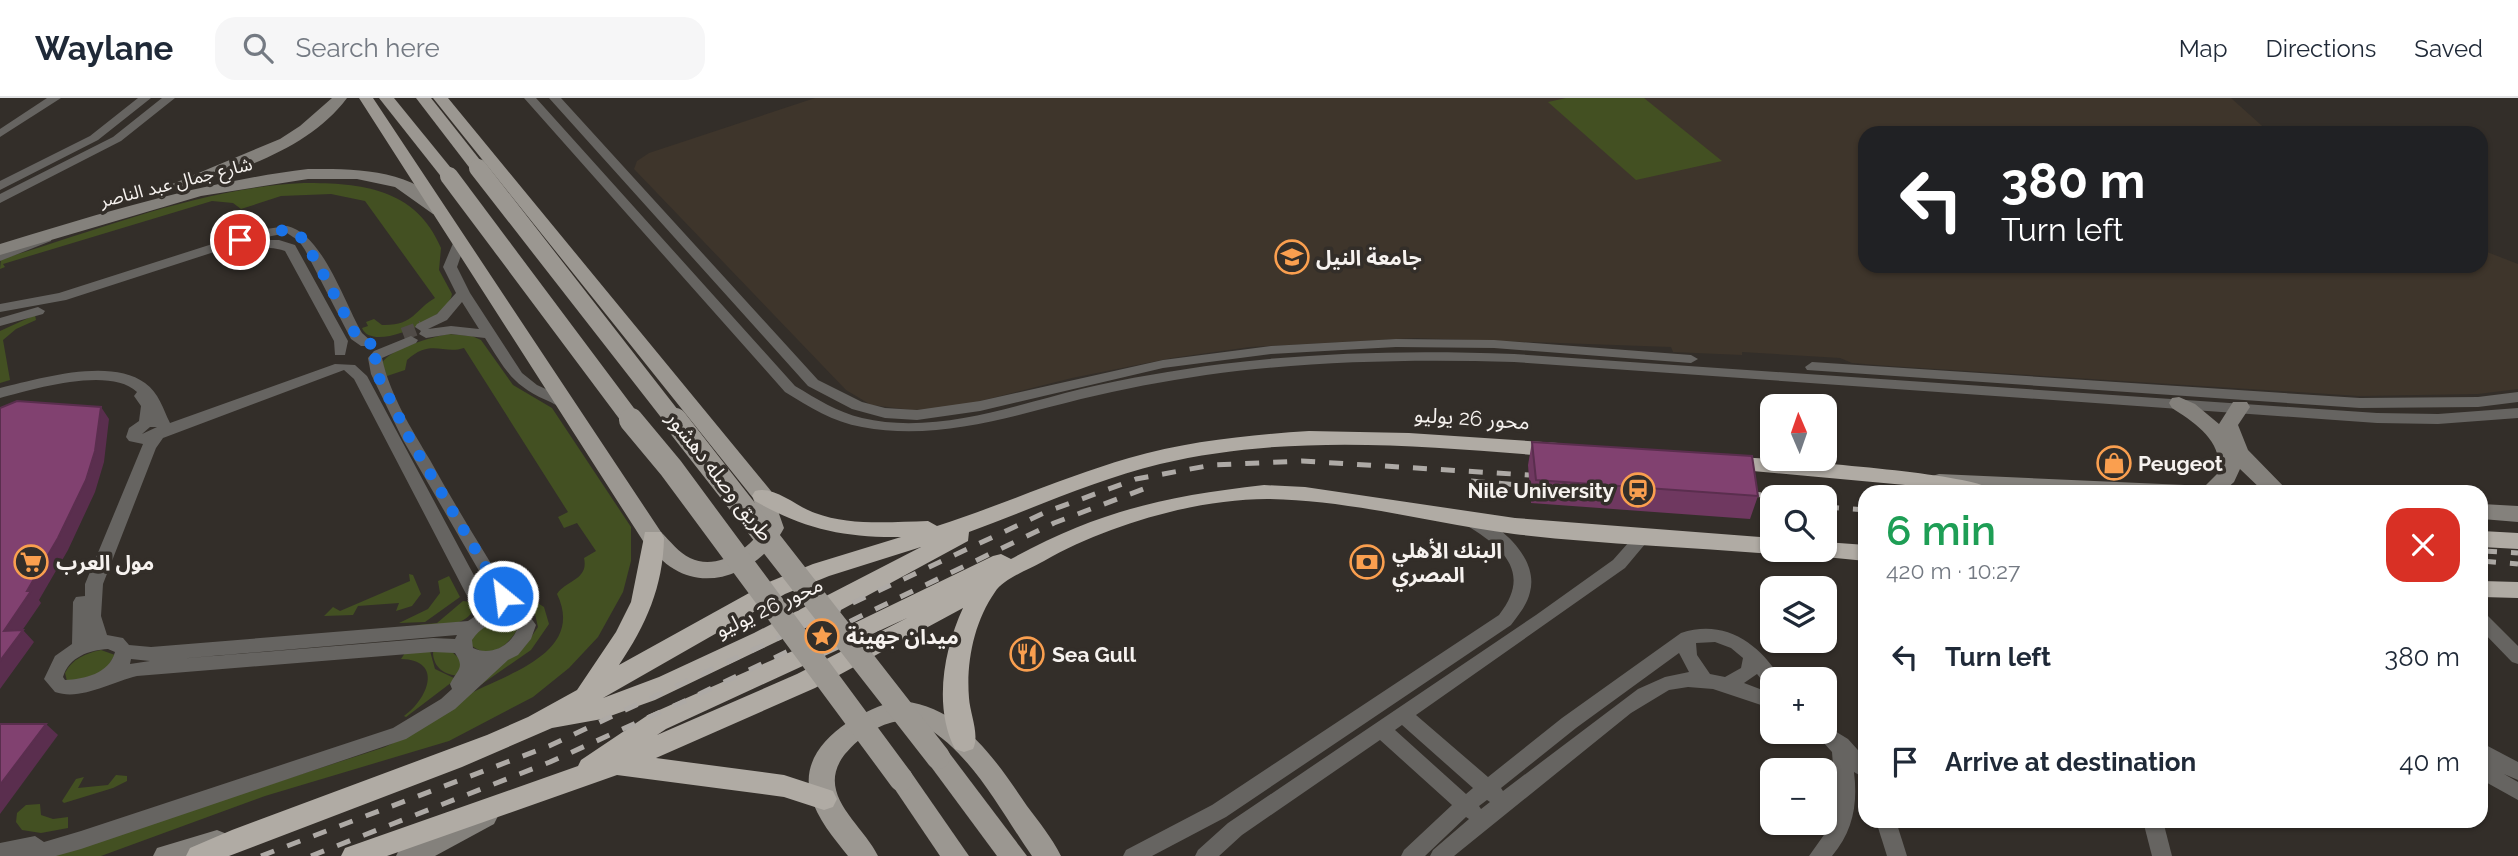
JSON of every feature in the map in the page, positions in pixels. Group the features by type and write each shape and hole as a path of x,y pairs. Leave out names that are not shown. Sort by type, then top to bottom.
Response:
{"highway":[{"name":"محور 26 يوليو","path":"200,856 250,834 426,772 543,721 776,589 858,557 955,528 1118,468 1177,454 1261,440 1357,437 1574,452"},
{"path":"1709,462 1930,481 1944,485"},
{"path":"355,856 514,798 618,764 806,681 901,632 1063,540 1115,520 1182,502 1264,492 1345,498 1472,521 1760,545"},
{"path":"763,496 796,516 839,530 955,528"},
{"name":"محور 26 يوليو","path":"543,721 590,714 684,676 850,597 1004,509"},
{"path":"585,697 625,637 649,590 654,565 653,538"},
{"path":"2488,538 2518,541"},
{"path":"1837,551 1858,552"},
{"path":"574,780 615,748 657,722 846,637 975,573 998,563 1029,558"},
{"path":"964,742 957,718 955,669 966,623 990,581"},
{"path":"2488,589 2518,590"},
{"path":"618,764 784,786 824,799"}],"main road":[{"name":"شارع جمال عبد الناصر","path":"0,240 210,174 295,134 321,117 340,98"},
{"path":"366,98 653,538 683,565 692,567 713,568 735,563 753,554 773,528 763,496 440,98"},
{"name":"طريق وصله دهشور","path":"386,98 449,176 598,379 671,468 955,856"},
{"name":"طريق وصله دهشور","path":"423,98 1013,856"},
{"path":"210,174 225,172 233,176 224,186"},
{"name":"شارع جمال عبد الناصر","path":"0,250 224,186 305,174 364,176 404,185 439,210"},
{"path":"2179,403 2207,424 2228,456 2230,472 2217,485"},
{"path":"2240,407 2228,425 2232,439 2252,470 2270,485"},
{"path":"1930,481 2023,485"},
{"path":"2488,512 2518,514"},
{"path":"2488,590 2518,598"},
{"path":"864,856 824,799 822,777 828,758 840,740 869,720 894,713 919,713 930,716 964,742 1047,856"},
{"path":"410,856 475,823 514,798"},
{"path":"167,856 250,834"}],"street":[{"path":"0,134 55,98"},
{"path":"0,186 94,138 145,98"},
{"path":"0,199 117,139 169,98"},
{"path":"530,98 790,389 811,404 839,416 873,425 926,429 966,425 1146,380 1307,359 1452,355 1717,366 2347,402 2465,402 2518,397"},
{"path":"555,98 813,383 857,406 885,413 946,413 1163,363 1324,346 1494,344 1694,365"},
{"path":"3,323 279,230 296,231 326,277 352,331 373,350 376,372 412,443 513,614 524,620 526,631 519,644 503,654 448,704 400,734 81,840 24,856"},
{"path":"0,257 55,234"},
{"path":"283,244 300,236"},
{"path":"0,308 71,293 260,238 290,248 341,341 341,361"},
{"path":"460,241 450,267 489,334 524,383 567,404"},
{"path":"463,293 442,317 424,331 451,330 489,334"},
{"path":"81,648 85,588 132,472 139,446 134,432 158,426 407,337"},
{"path":"341,361 373,350"},
{"path":"0,852 80,832 377,735 415,718 453,690 467,674 466,651 479,622 360,376 341,361"},
{"path":"1717,366 2378,418 2438,419 2518,413"},
{"path":"0,397 51,384 84,381 114,383 144,398 148,412 158,426"},
{"path":"101,642 92,616 94,584 158,426"},
{"path":"1133,856 1219,811 1505,620 1518,604 1522,591 1520,564 1501,539 1472,521"},
{"path":"1205,856 1235,829 1404,716 1619,564 1643,537"},
{"path":"1518,604 1542,620"},
{"path":"503,654 484,659 466,651 423,646 150,668 107,676 77,688 56,683 53,679 58,666 81,648 101,642 117,643 124,651 151,654 479,622 513,614"},
{"path":"2488,627 2518,657"},
{"path":"1440,856 1481,819 1495,795 1616,687 1687,638 1716,634 1729,638 1752,655 1762,667"},
{"path":"1687,638 1688,656 1704,680"},
{"path":"107,676 121,663 124,651"},
{"path":"1728,684 1749,672 1752,655"},
{"path":"1411,856 1465,806 1495,795 1663,684 1704,680 1728,684 1760,697"},
{"path":"1404,716 1495,795"},
{"path":"1383,730 1481,819"},
{"path":"1837,742 1858,763"},
{"path":"1819,856 1835,839 1845,821 1847,796 1841,745"},
{"path":"2488,754 2518,772"},
{"path":"2488,774 2518,792"},
{"path":"1219,811 1235,829"},
{"path":"1888,828 1897,856"},
{"path":"2155,828 2162,856"}],"shaded area":[{"name":"جامعة النيل","path":"815,98 2231,98 2262,126 1858,126 1858,273 2488,273 2488,252 2518,264 2518,389 2478,394 2359,396 1889,366 1852,363 1840,358 1742,352 1742,355 1673,352 1671,347 1415,338 1250,347 1172,358 1072,378 949,409 912,410 871,405 846,390 634,169 637,161 649,153"}],"green space":[{"path":"1566,98 1644,98 1722,161 1636,180 1548,102"},
{"path":"304,183 366,188 402,201 417,213 430,228 441,248 439,270 452,294 448,303 438,313 410,330 380,337 369,335 362,328 368,326 366,322 374,319 382,325 401,323 435,298 365,201 331,194 281,196 241,209 233,203 212,201 3,264 5,267 0,269 1,259 150,212 226,193"},
{"path":"35,315 36,320 16,329 3,340 10,380 0,383 0,331"},
{"path":"448,334 472,336 481,340 513,385 552,408 631,527 631,561 623,592 598,637 569,668 533,697 449,741 265,796 101,856 50,856 385,747 462,698 516,672 550,648 560,633 563,615 557,594 580,575 585,565 584,558 596,551 577,523 564,528 558,517 568,512 464,348 423,350 407,360 405,370 387,376 382,363 394,353 413,344"},
{"path":"409,574 413,575 421,594 412,606 396,611 399,603 358,606 353,615 324,616 333,607 340,611 410,581"},
{"path":"449,576 460,597 425,622 399,623 428,609 440,593 438,581"},
{"path":"517,590 544,607 549,624 531,650 482,684 481,681 525,646 538,627 534,610 520,604 509,594"},
{"path":"463,601 471,602 474,607 465,619 450,625 416,628 417,625 437,623"},
{"path":"513,619 519,627 499,649 486,652 472,646 471,636 486,622"},
{"path":"101,650 115,655 102,675 67,681 65,673 71,664 85,655"},
{"path":"430,651 435,669 456,679 406,717 404,716 420,700 428,682 423,666 401,659 405,653"},
{"path":"433,652 452,652 462,661 459,676 441,670 435,662"},
{"path":"116,775 127,776 127,781 113,788 64,803 62,801 76,779 84,777 78,788 108,785"},
{"path":"40,804 41,815 53,819 68,817 68,828 41,833 22,830 16,822 17,813 26,805"}],"building":[{"name":"مول العرب","path":"17,401 101,407 95,451 86,480 58,538 27,591 31,591 4,631 23,630 0,661 0,408"},
{"path":"1532,442 1752,456 1758,496 1536,480"},
{"path":"0,724 46,724 0,785"}],"tunnel":[{"path":"403,334 422,327"}],"railway":[{"path":"261,856 549,746 1046,512 1136,479 1212,465 1302,461 1529,475"},
{"path":"1471,481 1530,486"},
{"path":"311,856 550,762 689,699 1054,523 1154,485"},
{"path":"1747,494 1760,495"},
{"path":"1837,508 1858,509"},
{"path":"2488,551 2518,553"},
{"path":"2488,562 2518,564"}],"place":[{"name":"جامعة النيل","path":"1292,257"},
{"name":"Peugeot","path":"2114,463"},
{"name":"Nile University","path":"1638,490"},
{"name":"مول العرب","path":"31,562"},
{"name":"البنك الأهلي المصري","path":"1367,562"},
{"name":"ميدان جهينة","path":"822,636"},
{"name":"Sea Gull","path":"1027,654"}],"route":[{"path":"240,240 279,230 296,231 299,234 326,277 352,331 358,339 379,347 380,351 374,363 376,372 412,443 503,596"}]}
